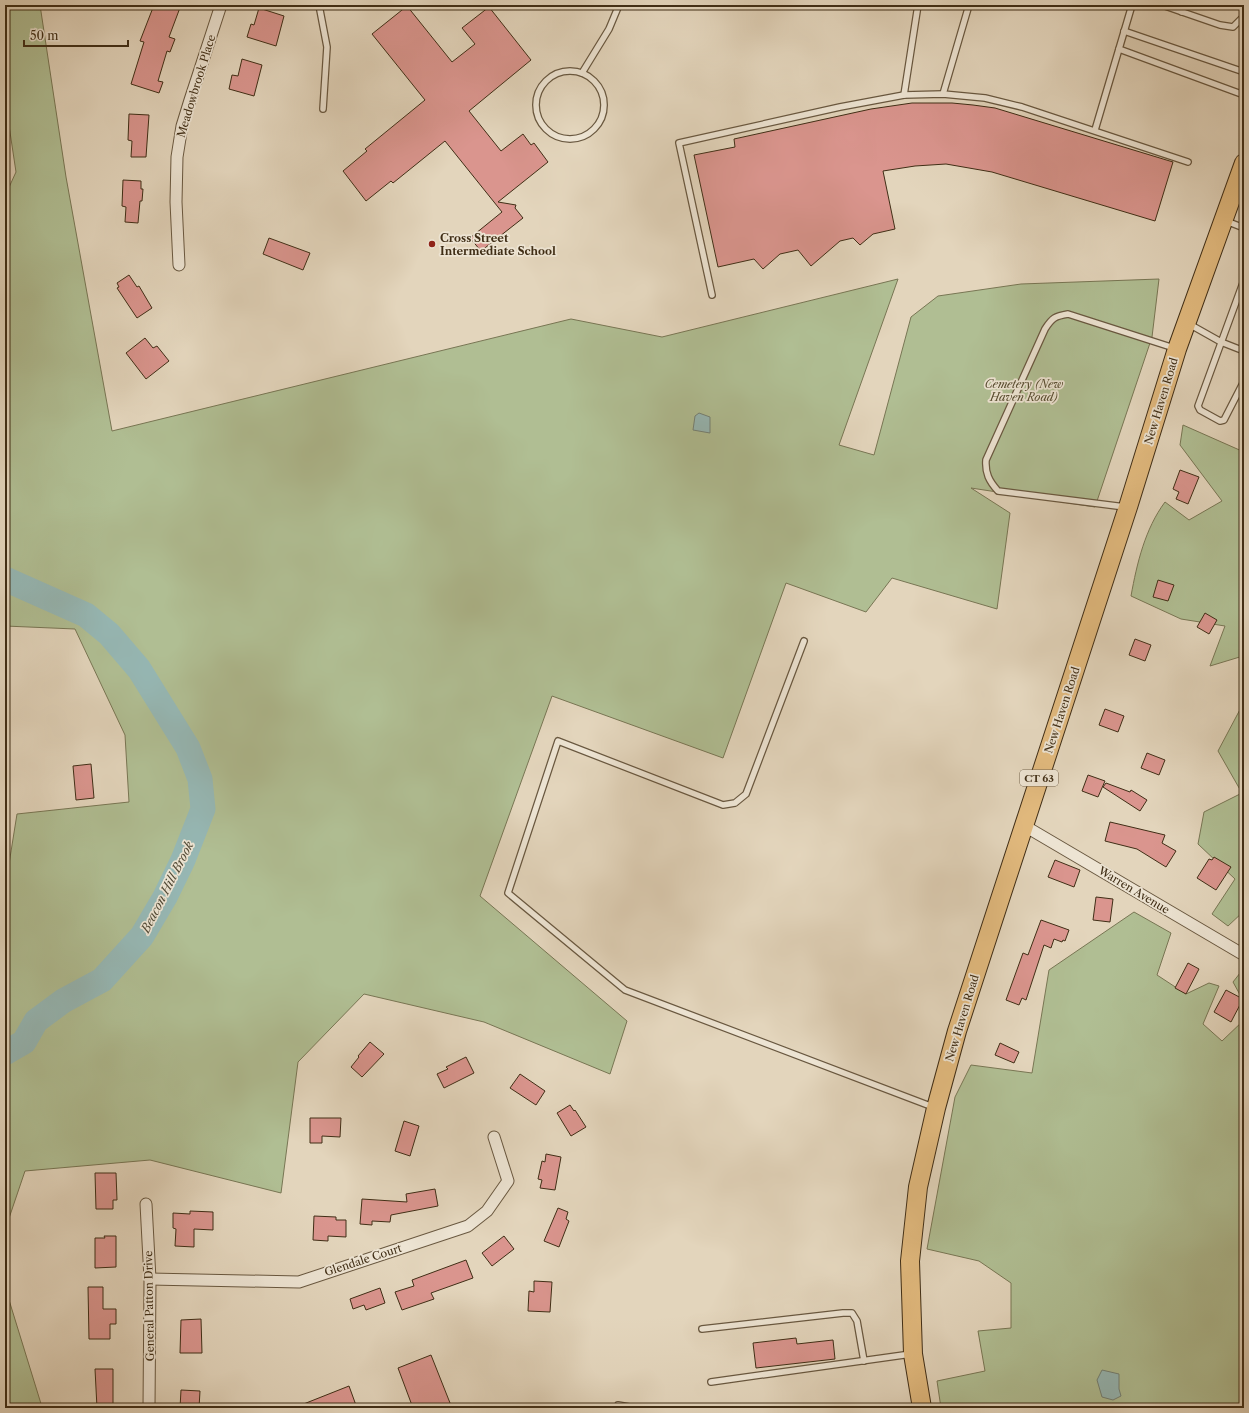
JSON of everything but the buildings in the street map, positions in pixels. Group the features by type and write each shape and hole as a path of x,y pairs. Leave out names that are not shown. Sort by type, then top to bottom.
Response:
{"main road":[{"name":"New Haven Road","path":"922,1408 913,1354 910,1261 918,1187 936,1108 957,1031 1128,507 1177,349 1223,220 1238,186 1244,163"}],"street":[{"name":"Meadowbrook Place","path":"179,265 176,202 177,157 182,126 221,5"},
{"name":"Warren Avenue","path":"1023,825 1244,956"},
{"name":"Glendale Court","path":"150,1279 299,1282 468,1226 487,1211 508,1181 494,1137"},
{"name":"General Patton Drive","path":"146,1204 150,1279 149,1408"}],"lane":[{"path":"319,5 327,47 323,109"},
{"path":"582,73 609,29 619,5"},
{"path":"904,95 918,5"},
{"path":"943,94 969,5"},
{"path":"1095,130 1132,5"},
{"path":"1162,5 1220,25 1233,27 1244,16"},
{"path":"1182,12 1184,5"},
{"path":"1124,31 1244,72"},
{"path":"1119,49 1244,95"},
{"path":"572,71 582,73 592,79 599,88 603,99 603,110 599,121 592,130 582,136 572,138 560,137 550,132 542,125 536,110 538,93 543,84 551,76 561,72 572,71"},
{"path":"712,295 679,143 904,95 943,94 985,98 1025,108 1188,162"},
{"path":"1223,220 1244,228"},
{"path":"1244,280 1198,406 1200,410 1220,421 1224,420 1244,380"},
{"path":"1128,507 998,491 991,484 987,475 986,460 1045,329 1050,321 1056,316 1068,314 1177,349"},
{"path":"1186,323 1221,342 1244,351"},
{"path":"804,641 746,794 735,803 723,805 558,741 508,893 625,990 936,1108"},
{"path":"702,1329 852,1313 857,1321 864,1361"},
{"path":"711,1382 913,1354"},
{"path":"618,1405 635,1408"}],"green space":[{"name":"Cemetery (New Haven Road)","path":"5,5 40,5 66,177 112,431 571,319 662,337 898,279 839,445 874,455 911,317 938,296 1021,284 1159,279 1152,337 1095,507 971,488 1010,513 997,609 892,578 866,612 786,583 723,758 552,696 480,896 627,1021 610,1074 484,1022 364,994 298,1062 281,1193 150,1160 25,1171 5,1230 5,889 17,814 129,802 125,735 75,629 5,626 5,196 16,172 5,99"},
{"path":"1183,425 1244,452 1244,652 1243,656 1210,666 1225,626 1181,619 1131,596 1136,571 1147,535 1158,512 1165,502 1189,520 1222,501 1180,445"},
{"path":"1244,702 1244,911 1228,926 1212,914 1235,879 1198,844 1204,812 1242,793 1218,751"},
{"path":"1134,912 1171,933 1157,975 1186,994 1209,983 1219,986 1203,1024 1222,1041 1244,1020 1244,1408 941,1408 937,1381 985,1371 978,1331 1011,1328 1011,1283 979,1261 927,1249 955,1097 971,1065 1032,1073 1049,970"},
{"path":"1244,968 1244,1002 1233,982"},
{"path":"5,1287 42,1407 42,1408 5,1408"}],"water":[{"path":"699,413 710,417 710,433 693,430 695,416"},
{"path":"1102,1370 1119,1374 1119,1389 1121,1396 1113,1400 1102,1397 1097,1380"}],"waterway":[{"name":"Beacon Hill Brook","path":"5,579 86,615 109,634 139,669 188,748 200,779 203,809 183,860 165,897 142,936 102,980 63,1001 36,1021 24,1042 5,1053"}],"place":[{"name":"Cross Street Intermediate School","path":"432,244"}]}
